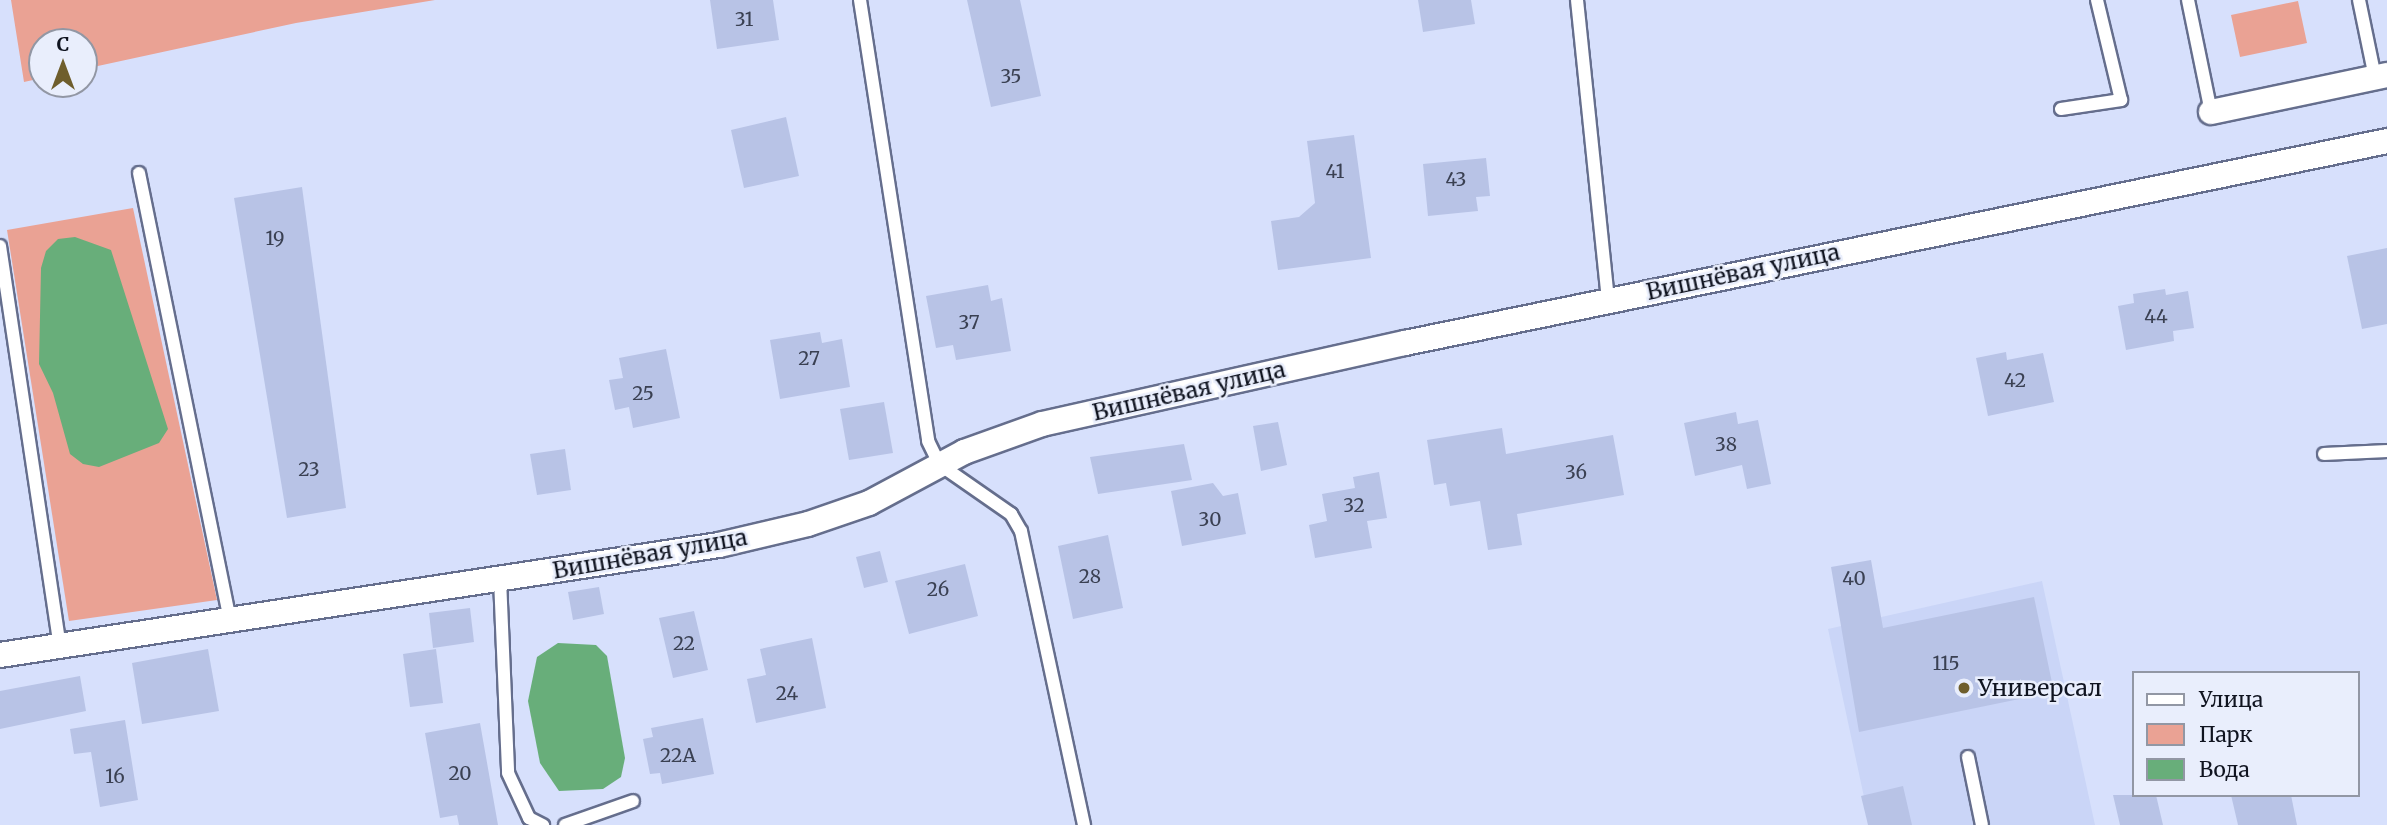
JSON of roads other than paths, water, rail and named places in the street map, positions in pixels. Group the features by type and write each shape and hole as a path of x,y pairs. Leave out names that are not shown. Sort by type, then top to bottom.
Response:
{"street":[{"path":"2211,112 2381,76"},
{"name":"Вишнёвая улица","path":"0,655 719,545 808,524 869,503 939,464 1042,424 1608,300 2387,141"}],"lane":[{"path":"860,0 928,442 939,464 1011,514 1021,531 1084,825"},
{"path":"1577,0 1608,300"},
{"path":"2061,109 2121,100 2097,0"},
{"path":"2188,0 2211,112"},
{"path":"2359,0 2381,76"},
{"path":"139,173 230,620"},
{"path":"0,246 60,646"},
{"path":"2324,454 2387,451"},
{"path":"500,579 508,773 529,818 543,825"},
{"path":"1968,757 1982,825"},
{"path":"565,825 633,801"}],"water":[{"path":"75,237 111,250 168,429 159,443 99,467 83,464 70,454 53,393 39,364 41,268 46,251 58,239"},
{"path":"558,643 596,645 607,656 625,758 621,777 603,789 559,791 540,763 528,701 537,657"}],"place":[{"name":"Универсал","path":"1964,688"}]}
